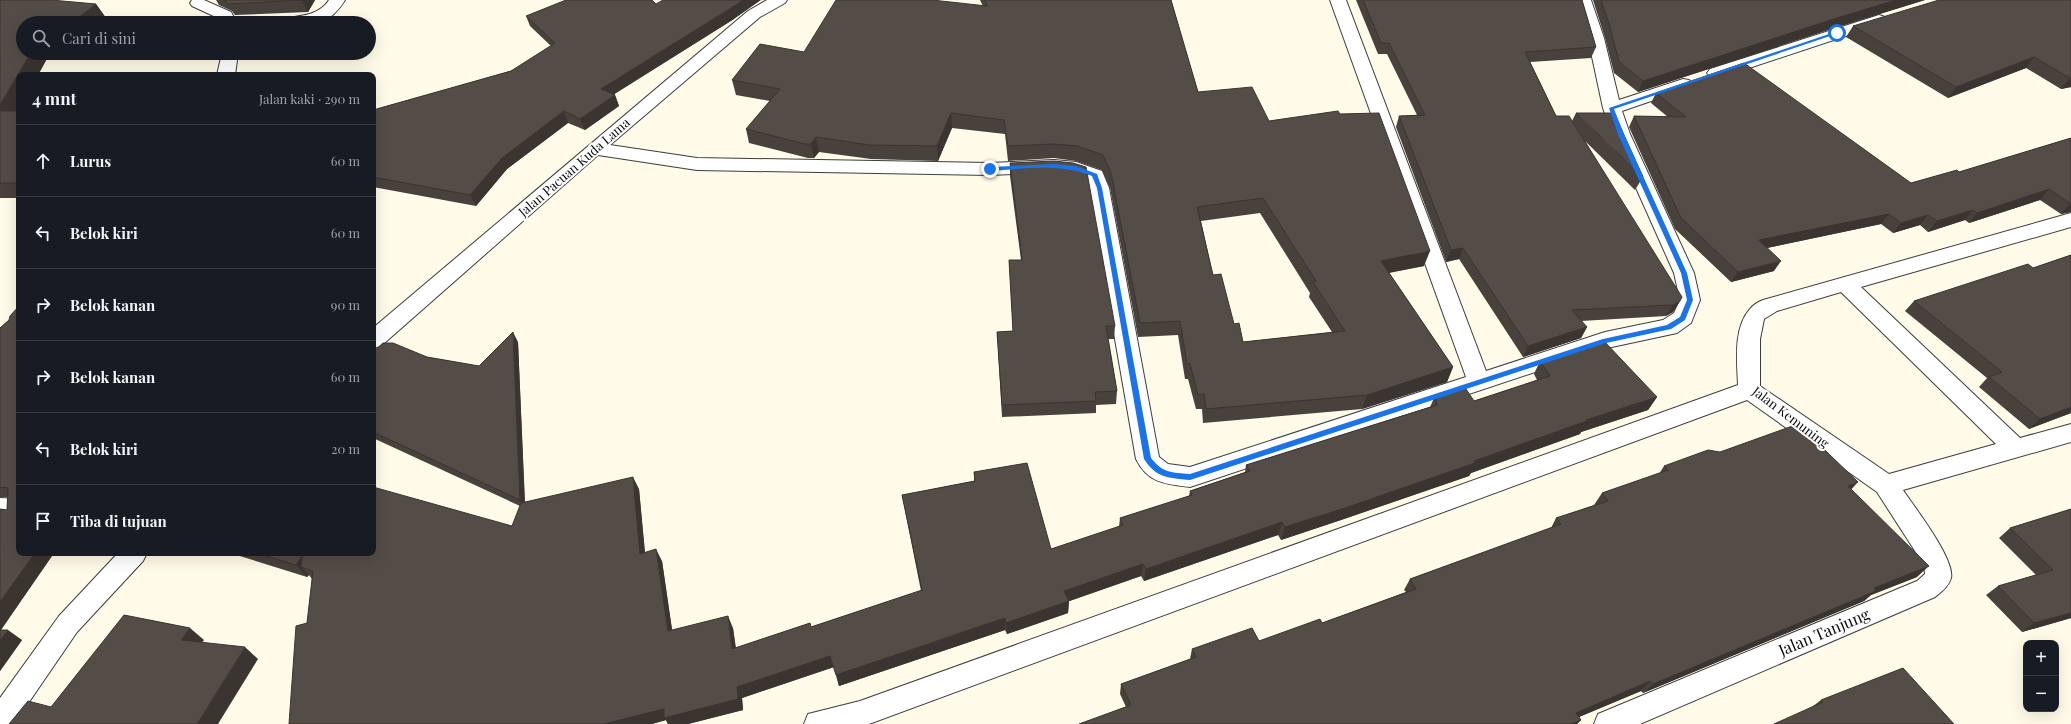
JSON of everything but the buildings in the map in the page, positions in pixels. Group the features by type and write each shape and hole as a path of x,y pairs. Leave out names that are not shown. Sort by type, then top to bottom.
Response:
{"street":[{"path":"321,16 330,11 337,0"},
{"name":"Jalan Pacuan Kuda Lama","path":"376,337 594,149 754,14 779,0"},
{"path":"1338,0 1479,382"},
{"path":"594,149 697,164 990,169 1054,166 1076,168 1095,175 1100,188 1148,459 1157,470 1169,475 1190,477 1605,340 1669,327 1683,318 1690,300 1684,273 1621,134 1612,108 1596,38 1582,0"},
{"path":"198,3 226,16"},
{"path":"1612,108 1837,33 1896,15"},
{"path":"227,72 229,60"},
{"name":"Jalan Kemuning","path":"1886,486 1749,390 1749,342 1752,324 1757,314 1770,305 1846,285 2071,220"},
{"path":"1846,285 2015,448"},
{"path":"818,724 860,714 1749,390"},
{"path":"1886,486 2071,433"},
{"name":"Jalan Tanjung","path":"1608,724 1926,589 1938,578 1937,563 1886,486"},
{"path":"0,508 16,509"},
{"path":"0,721 68,624 131,556"}],"route":[{"path":"990,169 1054,166 1076,168 1095,175 1100,188 1148,459 1151,466 1157,470 1169,475 1190,477 1605,340 1669,327 1683,318 1690,300 1684,273 1621,134 1612,108 1837,33"}]}
